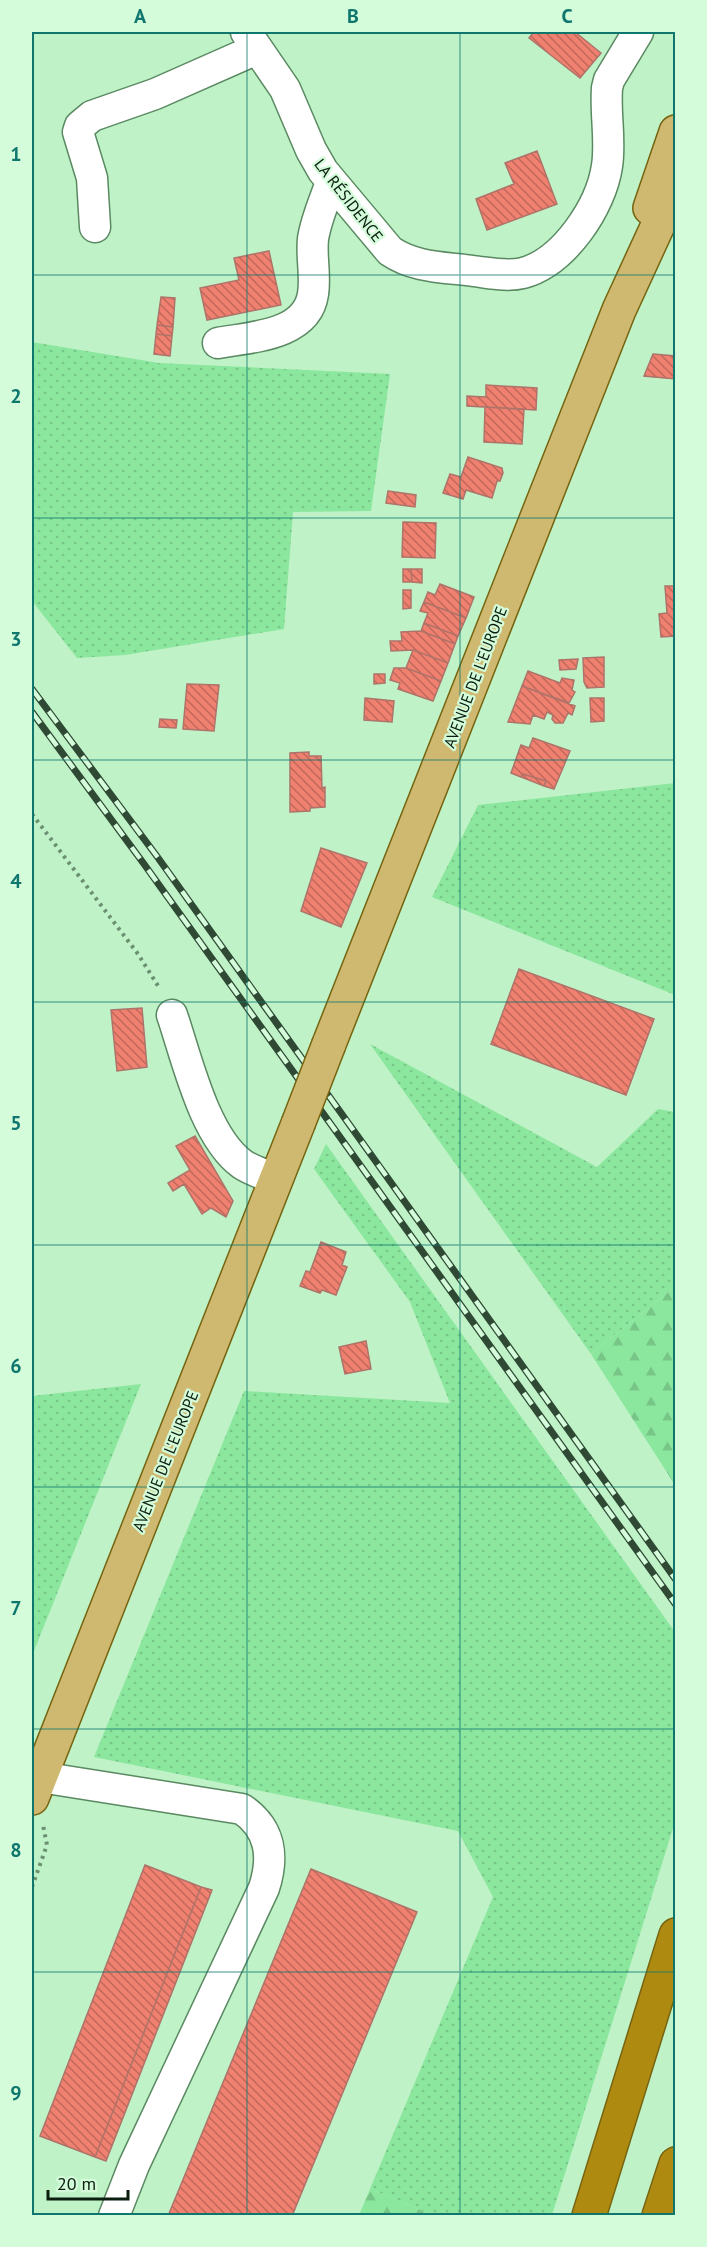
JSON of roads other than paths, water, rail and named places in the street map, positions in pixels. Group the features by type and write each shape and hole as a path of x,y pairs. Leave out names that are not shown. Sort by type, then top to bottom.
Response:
{"highway":[{"path":"589,2216 675,1935"},
{"path":"658,2216 675,2164"}],"main road":[{"name":"AVENUE DE L'EUROPE","path":"619,310 675,132"},
{"name":"AVENUE DE L'EUROPE","path":"36,1788 619,310 675,186"}],"street":[{"name":"LA RÉSIDENCE","path":"252,40 285,89 317,161 331,182 381,242 395,254 411,262 509,275 531,270 553,258 572,239 599,193 608,156 607,88 614,71 638,32"},
{"path":"95,227 92,178 78,132 85,120 155,94 252,40"},
{"path":"218,343 276,332 298,321 306,314 314,292 313,239 331,182"},
{"path":"172,1015 201,1101 219,1138 241,1163 276,1179"},
{"path":"36,1788 242,1809 258,1824 269,1848 270,1863 264,1888 134,2165 114,2216"}],"railway":[{"path":"32,689 156,855 676,1580"},
{"path":"32,712 144,864 676,1605"}]}
